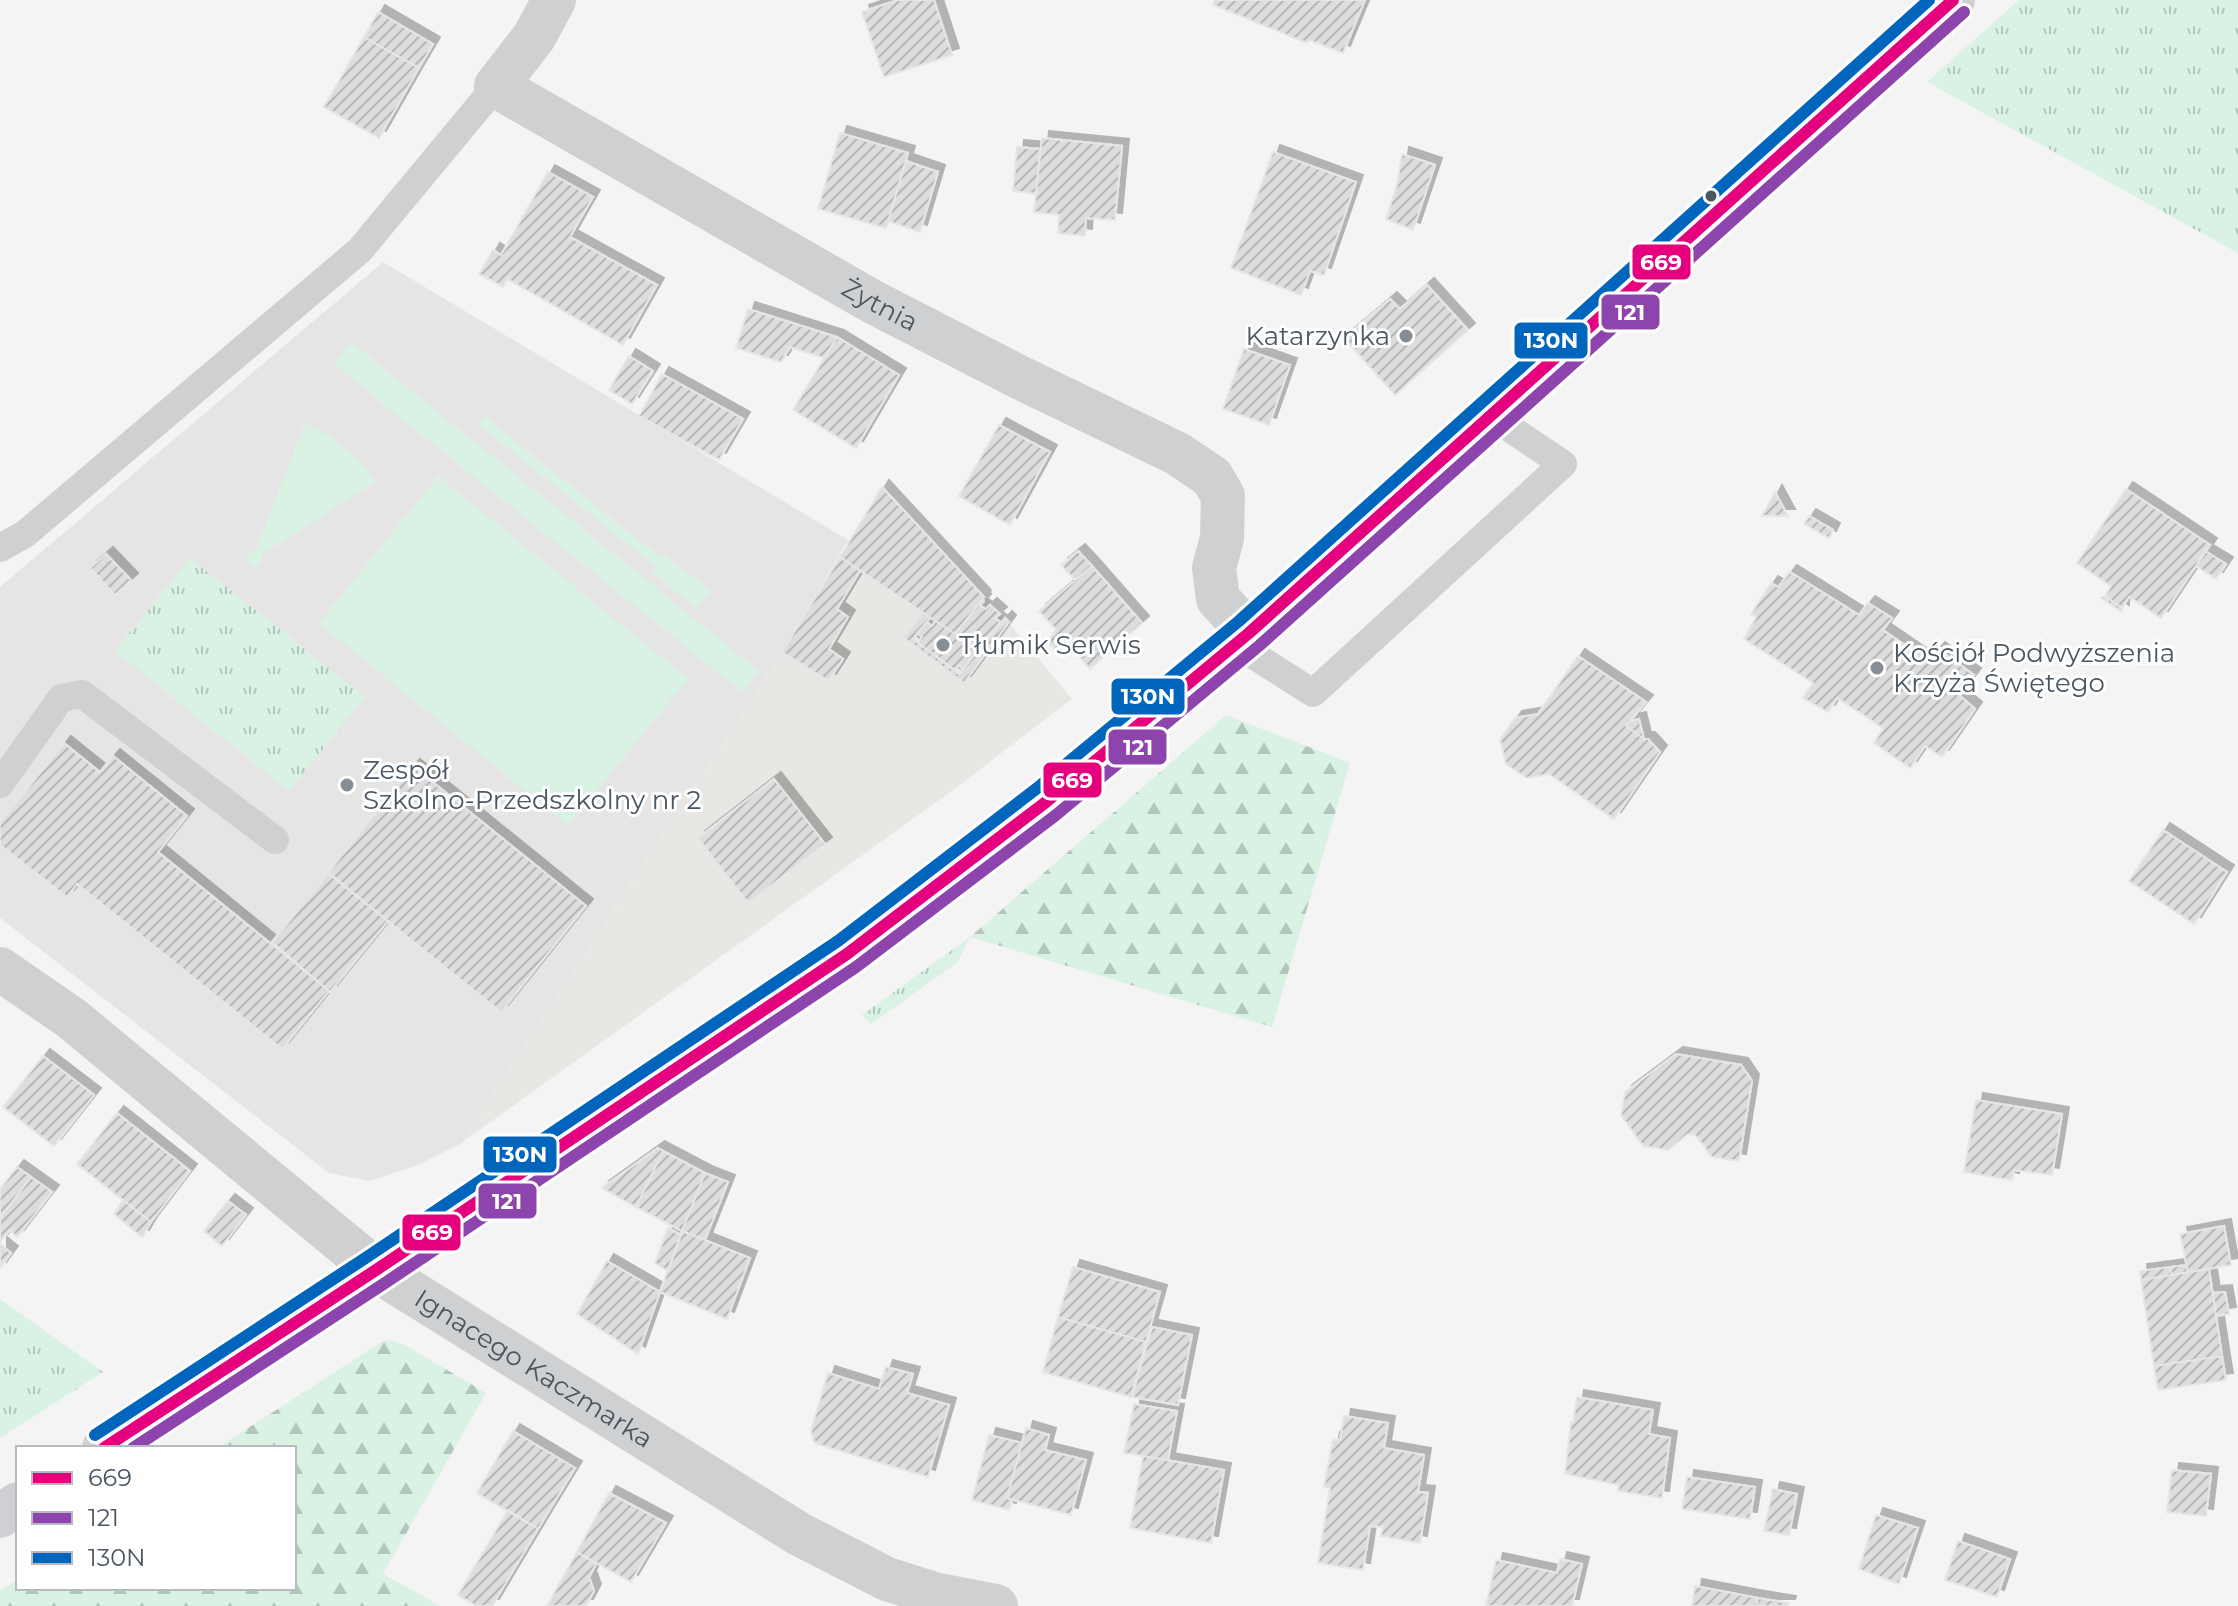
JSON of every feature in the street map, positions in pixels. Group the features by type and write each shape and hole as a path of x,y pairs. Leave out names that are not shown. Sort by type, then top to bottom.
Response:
{"street":[{"path":"496,86 534,37 554,0"},
{"path":"107,1446 847,954 1046,802 1242,638 1953,0"},
{"name":"Żytnia","path":"496,86 873,302 1178,454 1212,477 1223,496 1222,538 1214,568 1218,599 1242,638"},
{"name":"Ignacego Kaczmarka","path":"0,969 71,1018 376,1270 799,1534 887,1579 934,1594 996,1606"}],"lane":[{"path":"0,548 25,534 360,250 496,86"},
{"path":"1242,638 1313,693 1563,464 1490,415"},
{"path":"0,784 61,698 82,694 275,840"}],"shaded area":[{"name":"Zespół Szkolno-Przedszkolny nr 2","path":"383,262 848,540 782,652 460,1144 418,1165 370,1181 329,1173 0,918 0,587"},
{"path":"882,487 1005,618 1072,699 953,790 460,1144 782,652"}],"green space":[{"path":"2019,0 2238,0 2238,253 1927,82"},
{"path":"351,342 759,671 742,692 334,364"},
{"path":"485,417 661,558 665,555 710,591 696,608 652,572 655,566 479,425"},
{"path":"305,423 345,448 376,482 262,554 260,564 255,568 246,561 247,555 256,550"},
{"path":"438,476 688,679 568,826 319,623"},
{"path":"190,558 365,697 289,791 115,651"},
{"path":"1226,715 1350,763 1272,1027 970,937"},
{"path":"970,937 958,962 871,1024 862,1015"},
{"path":"0,1299 103,1372 0,1438"},
{"path":"383,1341 407,1346 486,1393 383,1574 441,1606 0,1606 0,1591 16,1580 16,1590 296,1590 296,1446 220,1446"}],"building":[{"path":"898,0 934,0 952,55 884,77 862,12"},
{"path":"1215,0 1365,0 1343,53 1309,40 1307,43 1213,5"},
{"path":"378,12 433,44 419,68 364,37"},
{"path":"364,37 419,68 379,138 324,107"},
{"path":"840,133 908,153 886,228 818,209"},
{"path":"1042,138 1122,146 1115,220 1086,218 1085,236 1058,233 1059,215 1034,212"},
{"path":"1017,147 1040,149 1036,194 1013,191"},
{"path":"1273,152 1356,182 1324,275 1310,271 1301,295 1231,268"},
{"path":"1402,154 1435,165 1413,230 1386,219 1397,185"},
{"path":"906,161 938,172 920,232 888,221"},
{"path":"548,172 593,197 570,237 657,285 623,345 507,279 503,287 479,274 493,250 501,255"},
{"path":"1427,285 1468,330 1395,395 1344,338 1390,299 1400,309"},
{"path":"748,309 837,337 824,358 790,347 781,362 736,348"},
{"path":"837,337 899,375 856,448 793,410"},
{"path":"1244,349 1290,365 1269,425 1223,409"},
{"path":"629,356 653,371 632,404 609,390"},
{"path":"662,374 743,419 719,460 639,416"},
{"path":"999,425 1050,452 1010,525 959,496"},
{"path":"882,487 984,597 955,634 840,557"},
{"path":"2126,489 2210,545 2161,618 2129,597 2122,608 2105,596 2111,586 2077,563"},
{"path":"1775,492 1788,516 1762,516"},
{"path":"1809,516 1833,530 1829,538 1804,524"},
{"path":"1078,551 1092,566 1075,580 1061,565"},
{"path":"2205,551 2226,564 2216,579 2196,566"},
{"path":"106,554 131,580 115,595 90,568"},
{"path":"840,557 860,571 837,609 848,617 829,649 843,659 829,681 782,652"},
{"path":"1092,566 1142,623 1090,669 1068,644 1058,653 1047,640 1057,631 1039,611"},
{"name":"Kościół Podwyższenia Krzyża Świętego","path":"1790,572 1859,615 1868,603 1892,618 1883,630 1928,661 1938,649 1974,675 1959,695 1975,709 1942,757 1925,746 1910,768 1874,743 1883,728 1837,698 1828,712 1803,698 1813,683 1744,639 1756,617 1751,614 1771,583 1778,587"},
{"path":"2105,596 2122,608 2122,612 2101,598"},
{"path":"983,599 980,605 986,609 990,605 1000,614 995,618 1000,622 963,669 959,665 955,670 918,643 922,637 917,633 927,622 932,626 935,621 930,617 955,634"},
{"path":"923,613 930,618 913,639 959,674 1005,618 1009,622 964,683 904,638"},
{"path":"1578,656 1646,702 1626,726 1648,739 1660,752 1614,819 1549,774 1527,778 1506,764 1500,740 1515,718 1538,714"},
{"path":"1639,719 1644,739 1626,726"},
{"path":"64,743 100,772 113,756 187,816 158,852 329,991 282,1049 77,884 67,897 0,845 0,823"},
{"path":"413,766 586,906 501,1012 328,873"},
{"path":"774,779 825,844 748,903 698,838"},
{"path":"2163,830 2227,872 2194,924 2129,881"},
{"path":"329,873 388,921 330,992 272,942"},
{"path":"1676,1054 1741,1065 1752,1081 1739,1161 1712,1157 1695,1135 1688,1134 1668,1150 1643,1146 1621,1115 1625,1092"},
{"path":"43,1056 94,1095 54,1146 3,1107"},
{"path":"1976,1100 2062,1114 2052,1175 2014,1170 2012,1180 1964,1172"},
{"path":"117,1113 190,1171 151,1222 77,1164"},
{"path":"658,1148 663,1151 636,1207 602,1188"},
{"path":"663,1151 705,1173 682,1231 636,1207"},
{"path":"17,1167 31,1177 0,1218 0,1189"},
{"path":"705,1173 728,1182 705,1240 682,1231"},
{"path":"31,1177 52,1192 17,1237 10,1230 0,1242 0,1218"},
{"path":"123,1200 151,1222 142,1237 114,1214"},
{"path":"228,1201 246,1215 222,1246 204,1231"},
{"path":"2224,1226 2231,1265 2188,1272 2180,1234"},
{"path":"668,1228 681,1235 668,1271 655,1263"},
{"path":"682,1231 750,1258 727,1319 660,1292"},
{"path":"0,1244 11,1253 0,1268"},
{"path":"607,1261 660,1292 638,1354 577,1314"},
{"path":"2186,1265 2188,1272 2172,1275 2170,1267"},
{"path":"1073,1267 1160,1292 1146,1342 1058,1317"},
{"path":"2170,1267 2172,1275 2141,1280 2140,1271"},
{"path":"2209,1269 2222,1356 2154,1366 2141,1280"},
{"path":"2225,1292 2229,1314 2216,1316 2213,1293"},
{"path":"1058,1317 1146,1342 1131,1397 1043,1372"},
{"path":"1152,1327 1192,1335 1178,1405 1132,1397"},
{"path":"2222,1356 2226,1380 2158,1390 2154,1366"},
{"path":"886,1367 913,1374 907,1393 949,1405 928,1477 817,1444 813,1440 811,1430 828,1373 879,1389"},
{"path":"1577,1397 1653,1410 1649,1434 1670,1438 1662,1498 1618,1491 1619,1485 1565,1474"},
{"path":"1134,1404 1177,1411 1168,1460 1124,1453"},
{"path":"1344,1416 1388,1423 1384,1448 1424,1455 1418,1492 1428,1493 1420,1543 1381,1536 1383,1527 1370,1526 1363,1570 1318,1563 1330,1488 1324,1487 1333,1439 1340,1440"},
{"path":"1026,1428 1049,1435 1045,1450 1086,1460 1071,1515 1007,1498"},
{"path":"513,1431 575,1468 538,1529 477,1493"},
{"path":"989,1435 1022,1443 1007,1498 1012,1500 1009,1510 972,1500"},
{"path":"1143,1456 1224,1470 1211,1543 1130,1528"},
{"path":"2172,1470 2211,1474 2206,1516 2167,1512"},
{"path":"1687,1477 1755,1487 1750,1519 1682,1509"},
{"path":"1773,1489 1797,1494 1789,1535 1764,1531"},
{"path":"609,1493 666,1523 631,1582 577,1552"},
{"path":"508,1510 538,1529 492,1606 476,1606 458,1595"},
{"path":"1876,1515 1918,1528 1899,1584 1859,1569"},
{"path":"1958,1541 2010,1559 1997,1597 1945,1580"},
{"path":"577,1552 596,1564 589,1577 594,1591 586,1606 547,1606"},
{"path":"1560,1559 1582,1564 1572,1606 1486,1606 1496,1560 1557,1573"},
{"path":"1695,1586 1758,1598 1756,1606 1692,1606"},
{"path":"1758,1598 1789,1603 1788,1606 1756,1606"}],"transit line":[{"name":"130N","path":"95,1435 838,941 1036,789 1239,621 1929,0"},
{"name":"669","path":"107,1446 847,954 1046,802 1249,633 1953,0"},
{"name":"121","path":"136,1446 856,967 1056,815 1260,645 1964,12"}],"place":[{"name":"Katarzynka","path":"1406,336"},
{"name":"Tłumik Serwis","path":"943,645"},
{"name":"Kościół Podwyższenia Krzyża Świętego","path":"1877,668"},
{"name":"Zespół Szkolno-Przedszkolny nr 2","path":"347,785"}]}
